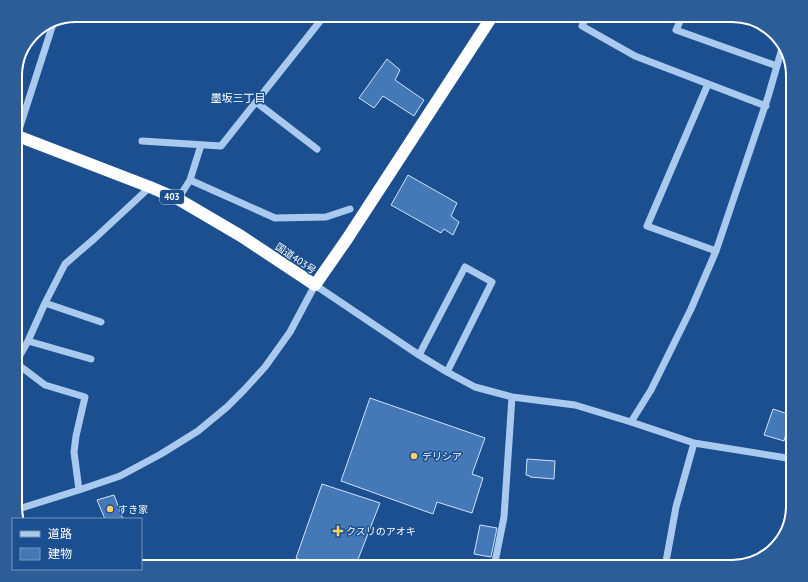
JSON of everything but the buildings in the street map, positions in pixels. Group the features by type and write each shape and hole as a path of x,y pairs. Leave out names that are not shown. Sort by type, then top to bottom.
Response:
{"highway":[{"name":"国道403号","path":"22,139 178,199 241,236 315,285 347,239 488,22"}],"street":[{"path":"142,141 220,146 319,22"},
{"path":"584,22 582,26 635,56 766,106"},
{"path":"680,22 676,30 777,66"},
{"name":"403","path":"22,119 52,28"},
{"path":"631,422 651,390 691,309 716,251 766,106 780,53"},
{"path":"708,84 647,226 716,251"},
{"path":"256,102 316,149"},
{"path":"178,199 190,180 201,145"},
{"path":"190,180 275,218 326,216 350,209"},
{"path":"22,351 65,264 150,187"},
{"path":"419,355 465,267 492,282 447,372"},
{"path":"22,508 120,476 162,454 198,431 227,407 269,361 290,332 315,285 419,355 475,387 512,397 575,405 694,443 786,458"},
{"path":"45,303 101,322"},
{"path":"28,341 91,359"},
{"path":"22,368 45,385 85,397 74,452 79,490"},
{"path":"495,560 504,517 512,397"},
{"path":"666,560 676,507 694,443"}],"place":[{"name":"デリシア","path":"414,456"},
{"name":"すき家","path":"110,509"},
{"name":"クスリのアオキ","path":"338,531"}],"district":[{"name":"墨坂三丁目","path":"238,98"}]}
